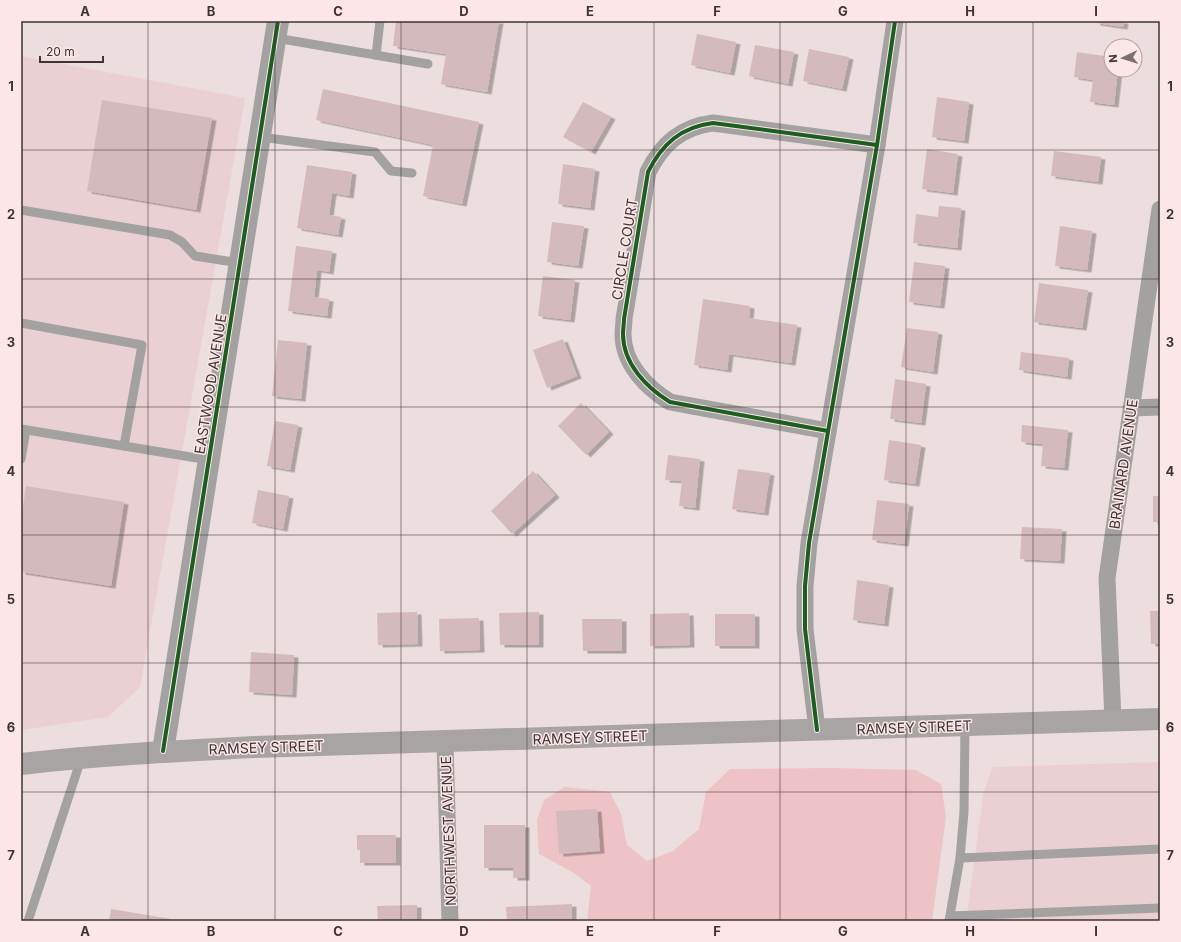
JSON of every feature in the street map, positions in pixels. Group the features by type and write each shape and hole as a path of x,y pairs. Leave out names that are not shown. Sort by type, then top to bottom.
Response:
{"main road":[{"name":"RAMSEY STREET","path":"21,764 81,757 163,751 255,747 1160,719"}],"street":[{"path":"817,730 805,629 805,586 809,543 877,145 895,21"},
{"name":"EASTWOOD AVENUE","path":"163,751 277,30"},
{"name":"CIRCLE COURT","path":"828,431 670,402 658,395 638,374 630,362 625,349 623,335 624,319 648,172 654,160 663,148 674,138 686,130 699,125 713,123 877,145"},
{"name":"BRAINARD AVENUE","path":"1113,721 1107,578 1160,209"},
{"path":"1131,408 1160,407"},
{"name":"NORTHWEST AVENUE","path":"446,742 450,921"}],"lane":[{"path":"376,55 380,21"},
{"path":"277,30 376,55 428,64"},
{"path":"260,137 375,152 391,171 412,173"},
{"path":"21,210 170,235 182,242 195,256 240,263"},
{"path":"21,323 142,345 124,446"},
{"path":"21,459 23,429 209,460"},
{"path":"965,725 964,812 960,858 949,919 1160,908"},
{"path":"28,921 81,757"},
{"path":"960,858 1160,849"}],"shaded area":[{"path":"21,56 245,98 140,687 108,717 21,730"},
{"path":"1160,762 1160,921 966,921 984,790 993,767"},
{"path":"829,768 916,770 941,784 946,817 932,921 587,921 591,886 574,873 539,854 537,820 544,800 565,787 610,792 621,814 627,845 647,861 673,851 699,829 706,792 730,769"}],"building":[{"path":"396,21 499,21 487,92 441,84 446,54 393,46"},
{"path":"1096,21 1124,21 1123,27 1096,23"},
{"path":"697,34 736,42 730,73 691,65"},
{"path":"755,45 794,52 788,84 749,76"},
{"path":"809,49 849,57 842,89 803,81"},
{"path":"1077,52 1103,56 1103,78 1117,78 1114,105 1090,102 1093,80 1074,77"},
{"path":"323,89 479,122 462,204 423,196 433,145 316,120"},
{"path":"937,97 969,102 964,141 932,137"},
{"path":"102,100 212,118 196,210 87,191"},
{"path":"583,102 611,117 591,152 563,137"},
{"path":"927,149 958,154 953,193 922,189"},
{"path":"1054,151 1101,157 1098,182 1051,176"},
{"path":"563,164 595,169 590,208 558,204"},
{"path":"307,165 352,172 349,196 332,193 329,215 341,217 338,235 297,228"},
{"path":"939,206 961,208 957,248 913,243 916,214 938,217"},
{"path":"552,222 584,226 578,266 547,262"},
{"path":"1060,226 1092,231 1087,270 1055,266"},
{"path":"296,246 332,251 329,272 317,270 314,297 329,299 327,316 288,311"},
{"path":"914,262 945,266 940,306 909,302"},
{"path":"543,276 575,280 570,320 538,316"},
{"path":"1039,283 1088,290 1082,328 1034,322"},
{"path":"703,299 750,306 749,318 797,325 791,363 729,354 727,370 694,365"},
{"path":"907,328 938,332 933,372 901,367"},
{"path":"563,339 577,376 547,388 533,350"},
{"path":"278,340 307,343 301,399 272,396"},
{"path":"1021,352 1069,358 1067,377 1019,370"},
{"path":"895,379 926,384 921,423 890,419"},
{"path":"581,403 609,432 586,455 558,426"},
{"path":"275,421 298,425 290,470 267,466"},
{"path":"1022,425 1068,430 1064,468 1041,466 1043,444 1021,442"},
{"path":"889,440 921,445 915,484 884,480"},
{"path":"668,455 700,459 695,508 679,506 682,481 665,480"},
{"path":"738,469 770,473 764,513 732,509"},
{"path":"533,471 555,495 512,534 491,511"},
{"path":"26,486 124,502 111,586 21,572 21,521"},
{"path":"258,490 289,496 283,529 252,523"},
{"path":"1153,496 1160,496 1160,522 1153,522"},
{"path":"877,500 909,504 904,544 872,540"},
{"path":"1022,527 1062,529 1060,561 1020,559"},
{"path":"857,580 889,585 884,624 853,620"},
{"path":"1150,611 1160,611 1160,644 1151,644"},
{"path":"417,612 418,644 378,645 377,613"},
{"path":"539,612 539,645 500,645 499,613"},
{"path":"689,613 690,645 650,646 650,614"},
{"path":"715,614 755,614 755,646 715,646"},
{"path":"479,618 480,650 440,651 439,619"},
{"path":"582,619 622,619 622,651 583,651"},
{"path":"251,652 294,655 292,695 249,692"},
{"path":"597,809 600,851 559,854 556,811"},
{"path":"484,825 525,825 525,878 513,878 513,868 484,868"},
{"path":"357,835 396,835 396,863 360,863 360,850 357,850"},
{"path":"572,904 572,921 507,921 506,907"},
{"path":"417,905 417,921 389,921 389,919 378,920 377,906"},
{"path":"111,909 171,919 171,921 109,921"}],"cycle path":[{"path":"163,751 278,21"},
{"path":"817,730 805,629 805,586 809,543 877,145 895,21"},
{"path":"828,431 670,402 653,390 638,374 627,355 624,345 623,332 648,172 666,145 674,138 691,128 713,123 877,145"}]}
